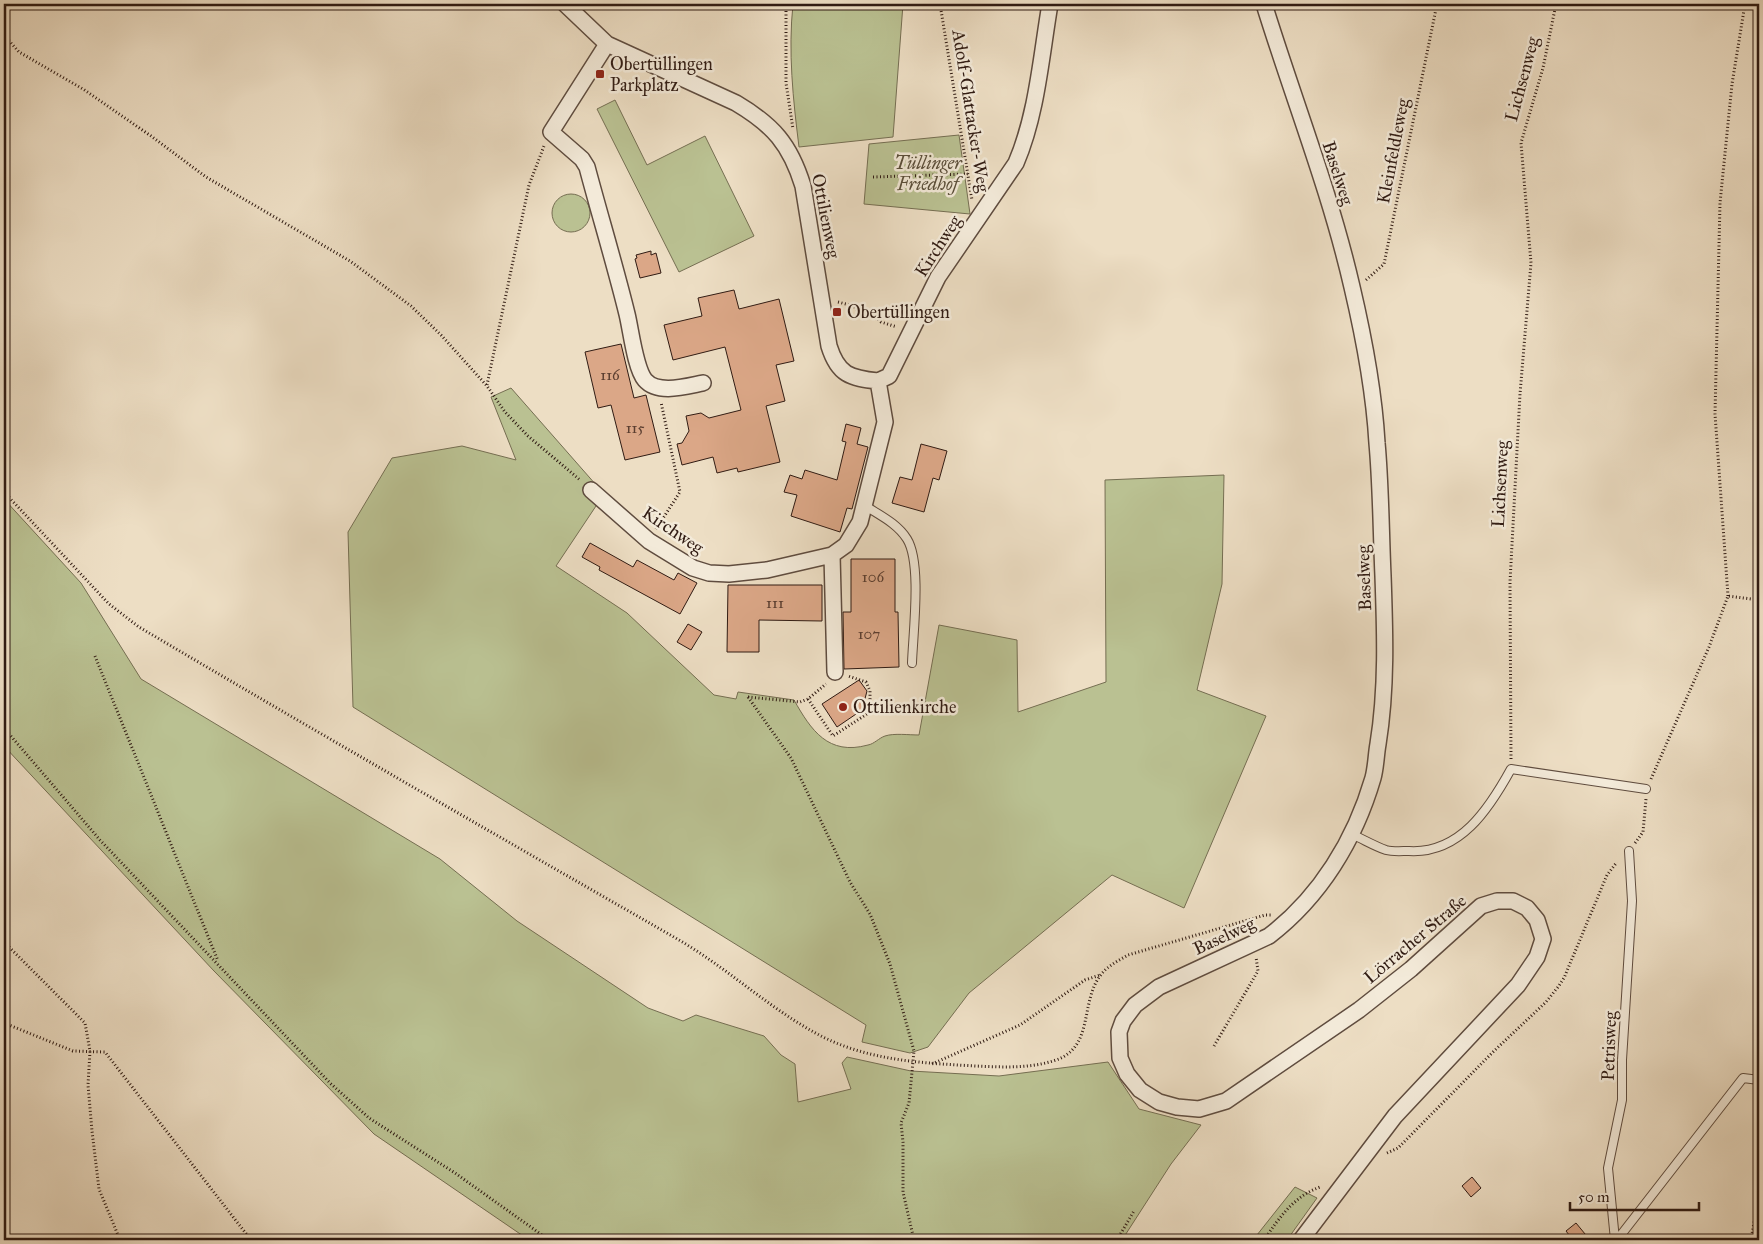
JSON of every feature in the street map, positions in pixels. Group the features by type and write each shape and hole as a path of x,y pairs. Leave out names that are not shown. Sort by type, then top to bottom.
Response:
{"street":[{"name":"Ottilienweg","path":"565,4 608,44 736,103 772,128 790,152 803,186 821,298 834,362 851,376 878,381"},
{"name":"Kirchweg","path":"591,490 649,541 693,568 722,574 767,570 832,554 846,545 860,522 885,422 878,381 889,376 896,366 938,278 1016,163 1025,142 1050,4"},
{"name":"Baselweg","path":"1120,1044 1123,1021 1135,1005 1159,987 1251,945 1283,924 1323,883 1351,834 1373,777 1381,724 1385,671 1377,442 1367,364 1352,287 1338,230 1264,4"},
{"path":"608,44 551,132 582,159 587,167 627,313 640,370 645,380 658,387 681,388 704,383"},
{"path":"832,554 835,672"},
{"name":"Lörracher Straße","path":"1120,1044 1120,1058 1127,1074 1140,1090 1159,1102 1177,1108 1199,1109 1226,1101 1359,1010 1411,969 1481,906 1497,901 1513,902 1527,908 1542,930 1543,939 1537,957 1518,985 1395,1116 1358,1162 1301,1240"}],"lane":[{"path":"864,505 894,524 907,539 912,553 915,576 912,663"},
{"path":"1351,834 1388,850 1420,852 1436,850 1462,834 1483,814 1511,769 1646,789"},
{"name":"Petrisweg","path":"1616,1240 1608,1168 1622,1100 1622,1060 1632,901 1629,851"},
{"path":"1616,1240 1744,1078 1759,1080"}],"path":[{"path":"786,4 786,83 793,130 790,152"},
{"name":"Adolf-Glattacker-Weg","path":"940,4 975,222"},
{"name":"Kleinfeldleweg","path":"1352,287 1376,273 1384,264 1437,4"},
{"name":"Lichsenweg","path":"1511,769 1510,582 1520,394 1531,263 1521,143 1542,68 1556,4"},
{"path":"1358,1162 1398,1148 1494,1051 1546,1002 1564,978 1607,875 1643,832 1646,789 1709,647 1728,596 1715,414 1720,203 1732,84 1745,4"},
{"path":"4,35 19,52 83,89 152,136 206,177 350,261 410,306 441,335 487,386 505,412 528,436 591,490"},
{"path":"487,386 529,185 551,132"},
{"path":"873,177 968,174"},
{"path":"821,298 854,306 859,313 876,317 881,322 894,326"},
{"path":"649,541 680,492 658,387"},
{"path":"4,492 109,604 139,627 390,776 692,948 781,1011 826,1039 888,1059 913,1063 1011,1067 1034,1065 1061,1059 1077,1046 1083,1033 1091,993 1100,976 1113,963 1128,955 1265,915 1275,916 1283,924"},
{"path":"1728,596 1759,600"},
{"path":"95,656 219,964"},
{"path":"835,672 828,683 808,699 800,702 748,697 791,758 850,882 870,914 882,939 914,1051 909,1103 901,1123 903,1192 914,1240"},
{"path":"808,699 833,736 870,712 871,696 866,682 852,677"},
{"path":"4,728 100,840 330,1083 368,1118 455,1173 549,1240"},
{"path":"4,942 85,1023 90,1051 88,1085 99,1189 120,1240"},
{"path":"1214,1046 1258,971 1258,961 1251,945"},
{"path":"932,1064 1020,1025 1085,980 1100,976"},
{"path":"4,1023 74,1051 106,1052 251,1240"},
{"path":"1264,1240 1284,1210 1296,1200 1322,1187 1334,1194"},
{"path":"1751,1240 1759,1193"},
{"path":"1117,1240 1134,1211"}],"green space":[{"path":"793,4 903,4 893,137 799,147 791,58"},
{"path":"615,100 647,165 705,136 754,236 679,272 597,109"},
{"name":"Tüllinger Friedhof","path":"959,135 970,214 864,204 869,144"},
{"path":"571,194 585,199 590,213 585,227 571,232 557,227 552,213 557,199"},
{"path":"511,388 604,494 556,566 627,613 714,695 736,699 738,692 794,700 807,721 822,738 831,744 842,747 868,745 889,735 919,735 939,625 1017,640 1018,712 1106,682 1105,480 1224,475 1222,584 1197,690 1266,716 1184,908 1112,875 969,993 928,1047 910,1053 862,1042 866,1025 353,707 348,532 392,458 462,446 516,460 491,397"},
{"path":"4,499 81,583 141,679 440,859 517,921 648,1008 683,1021 696,1015 764,1036 781,1055 795,1064 798,1102 851,1089 842,1063 847,1057 911,1071 999,1076 1108,1062 1139,1109 1201,1125 1171,1164 1122,1240 529,1240 374,1134 214,971 4,746"},
{"path":"1295,1187 1317,1198 1287,1240 1253,1240"}],"building":[{"path":"651,251 651,255 656,253 661,273 640,278 635,259 637,258 636,255"},
{"path":"734,290 739,309 779,299 794,361 776,365 785,401 766,406 780,462 738,472 737,468 717,473 713,457 682,465 677,444 682,443 689,431 686,416 701,413 709,418 741,410 725,347 673,360 664,325 702,316 698,298"},
{"path":"621,344 634,398 646,395 660,452 625,460 611,405 598,408 585,352"},
{"path":"846,424 861,428 857,444 868,447 852,509 847,508 840,532 791,516 797,495 784,492 790,475 802,479 805,470 837,480 846,442 842,441"},
{"path":"921,444 947,451 939,480 933,478 924,512 892,503 900,477 912,480"},
{"path":"590,543 633,567 637,560 674,580 678,573 697,583 680,614 599,570 600,567 582,557"},
{"path":"851,559 895,559 895,612 898,612 899,667 844,669 843,612 851,612"},
{"path":"728,585 822,585 822,621 759,620 759,652 727,652"},
{"path":"688,624 702,632 691,650 677,642"},
{"name":"Ottilienkirche","path":"859,680 867,691 862,710 837,727 822,704"},
{"path":"1472,1177 1481,1188 1471,1197 1462,1186"},
{"path":"1576,1223 1590,1240 1573,1240 1566,1231"}],"place":[{"name":"Obertüllingen Parkplatz","path":"600,74"},
{"name":"Obertüllingen","path":"837,312"},
{"name":"Ottilienkirche","path":"843,707"}]}
